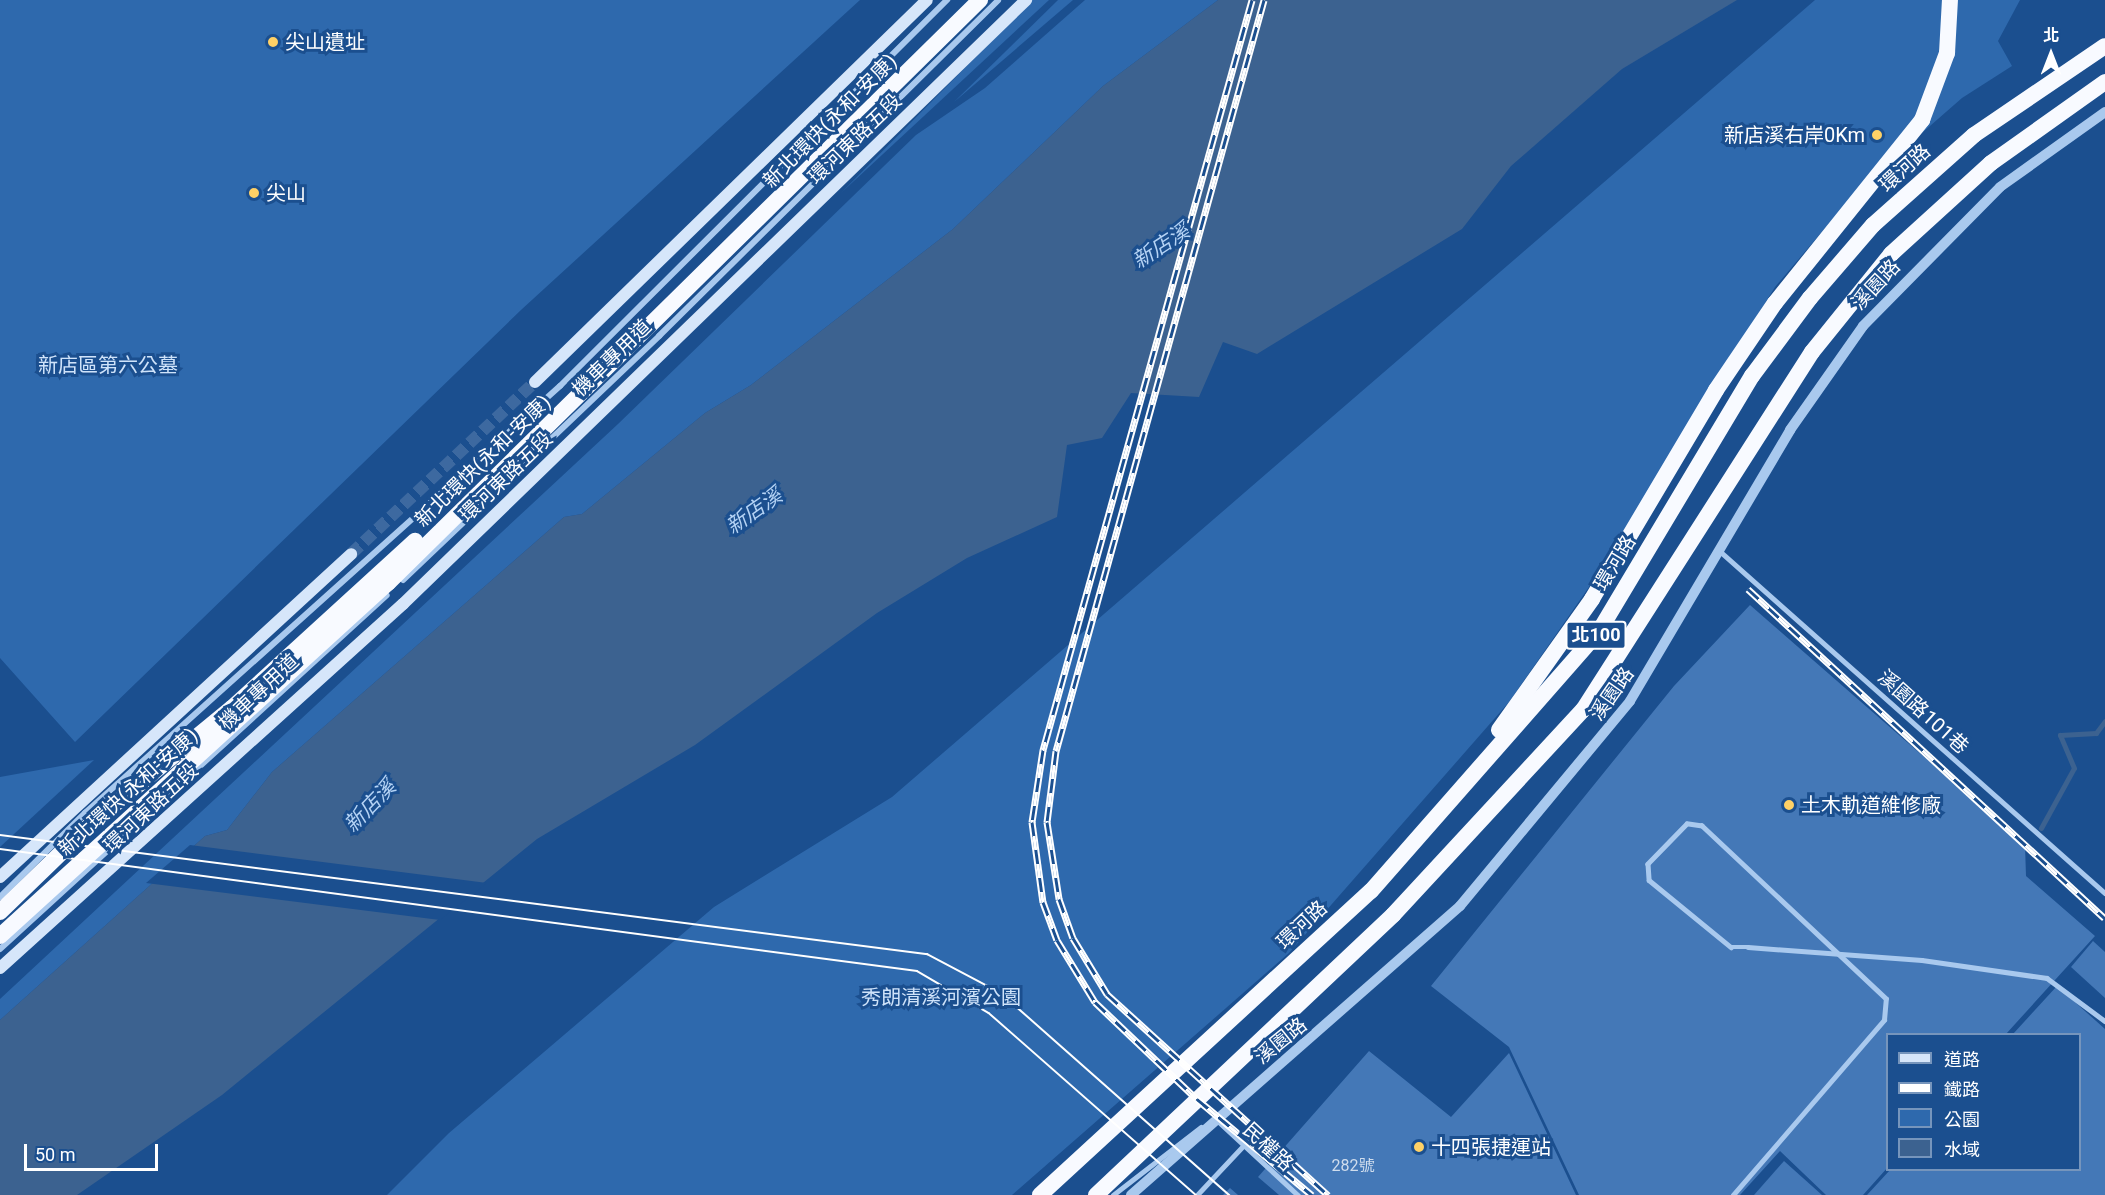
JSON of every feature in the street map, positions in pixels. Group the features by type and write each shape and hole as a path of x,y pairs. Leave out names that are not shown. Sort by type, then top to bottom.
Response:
{"highway":[{"name":"新北環快(永和-安康)","path":"0,912 93,822 231,708 446,511 965,0"},
{"name":"新北環快(永和-安康)","path":"0,936 388,583 980,0"},
{"path":"1449,801 1592,599 1758,328 1904,146 1939,84 1952,21 1950,0"},
{"name":"環河路","path":"1040,1195 1371,891 1598,633 1752,376 1810,297 1873,225 1974,135 2105,46"},
{"name":"北100","path":"1096,1195 1393,915 1583,710 1812,352 1891,254 1991,163 2105,82"}],"main road":[{"path":"535,382 927,0"},
{"name":"環河東路五段","path":"0,968 403,604 1026,0"},
{"path":"0,877 351,554"}],"street":[{"name":"機車專用道","path":"0,897 85,813 560,386 946,0"},
{"name":"機車專用道","path":"0,950 291,686 582,409 998,0"},
{"name":"溪園路","path":"1131,1195 1218,1121 1460,906 1630,701 1722,553 1790,430 1863,326 2000,187 2105,112"}],"lane":[{"name":"溪園路101巷","path":"1722,553 2105,893"},
{"path":"1733,1195 1884,1020 1886,999 1842,958 1833,949 1825,941 1790,908 1702,826 1687,824 1648,864 1648,880 1731,947 1760,948 1830,954 1841,954 1922,960 2047,978 2105,1021"},
{"path":"1113,1195 1262,1080"},
{"name":"民權路","path":"1218,1121 1298,1195"},
{"path":"1197,1195 1244,1145"}],"green space":[{"name":"新店區第六公墓","path":"0,0 860,0 521,310 75,742 0,658"},
{"path":"1032,0 1049,0 841,193"},
{"path":"1058,0 1073,0 954,102"},
{"path":"1085,0 1218,0 1103,86 953,229 751,385 705,413 582,514 564,517 272,772 227,830 205,836 0,1020 0,999 618,424 916,135 985,88"},
{"name":"秀朗清溪河濱公園","path":"1815,0 2020,0 1998,41 2012,66 1962,98 1859,188 1775,287 1589,587 1509,702 1289,953 1012,1195 387,1195 449,1133 714,907 892,797"},
{"path":"94,760 0,847 0,777"}],"water":[{"name":"新店溪","path":"1218,0 1737,0 1622,69 1511,166 1462,229 1257,354 1223,342 1199,397 1131,393 1102,438 1067,445 1057,517 967,558 877,613 695,745 537,839 222,1095 77,1195 0,1195 0,1020 205,836 227,830 272,772 564,517 582,514 705,413 751,385 953,229 1103,86"}],"pier":[{"path":"190,845 487,883 440,920 146,883"}],"building":[{"path":"1750,605 2025,845 2026,876 2095,936 2007,1033 1886,1033 1886,1169 1863,1195 1826,1195 1780,1151 1740,1195 1579,1195 1509,1047 1431,986 1674,686"},
{"path":"2093,941 2105,952 2105,998 2071,967"},
{"path":"2057,986 2105,1029 2105,1195 1867,1195 1889,1171 2081,1171 2081,1033 2014,1033"},
{"name":"十四張捷運站","path":"1369,1051 1451,1117 1509,1053 1576,1195 1279,1195 1258,1177"},
{"path":"1784,1161 1822,1195 1754,1195"},
{"path":"1230,1188 1238,1195 1223,1195"}],"waterway":[{"path":"2041,828 2074,768 2060,735 2096,733 2105,721"}],"tunnel":[{"path":"351,554 535,382"}],"tram line":[{"path":"0,835 927,954 1001,993 1229,1195"},
{"path":"0,849 917,971 989,1013 1196,1195"}],"railway":[{"path":"1252,0 1043,750 1032,822 1043,902 1057,940 1095,1002 1197,1099 1312,1195"},
{"path":"1264,0 1056,751 1047,822 1059,899 1073,938 1107,994 1328,1195"},
{"path":"1748,589 2105,918"}],"place":[{"name":"尖山遺址","path":"273,42"},
{"name":"新店溪右岸0Km","path":"1877,135"},
{"name":"尖山","path":"254,193"},
{"name":"土木軌道維修廠","path":"1789,805"},
{"name":"十四張捷運站","path":"1419,1147"}]}
